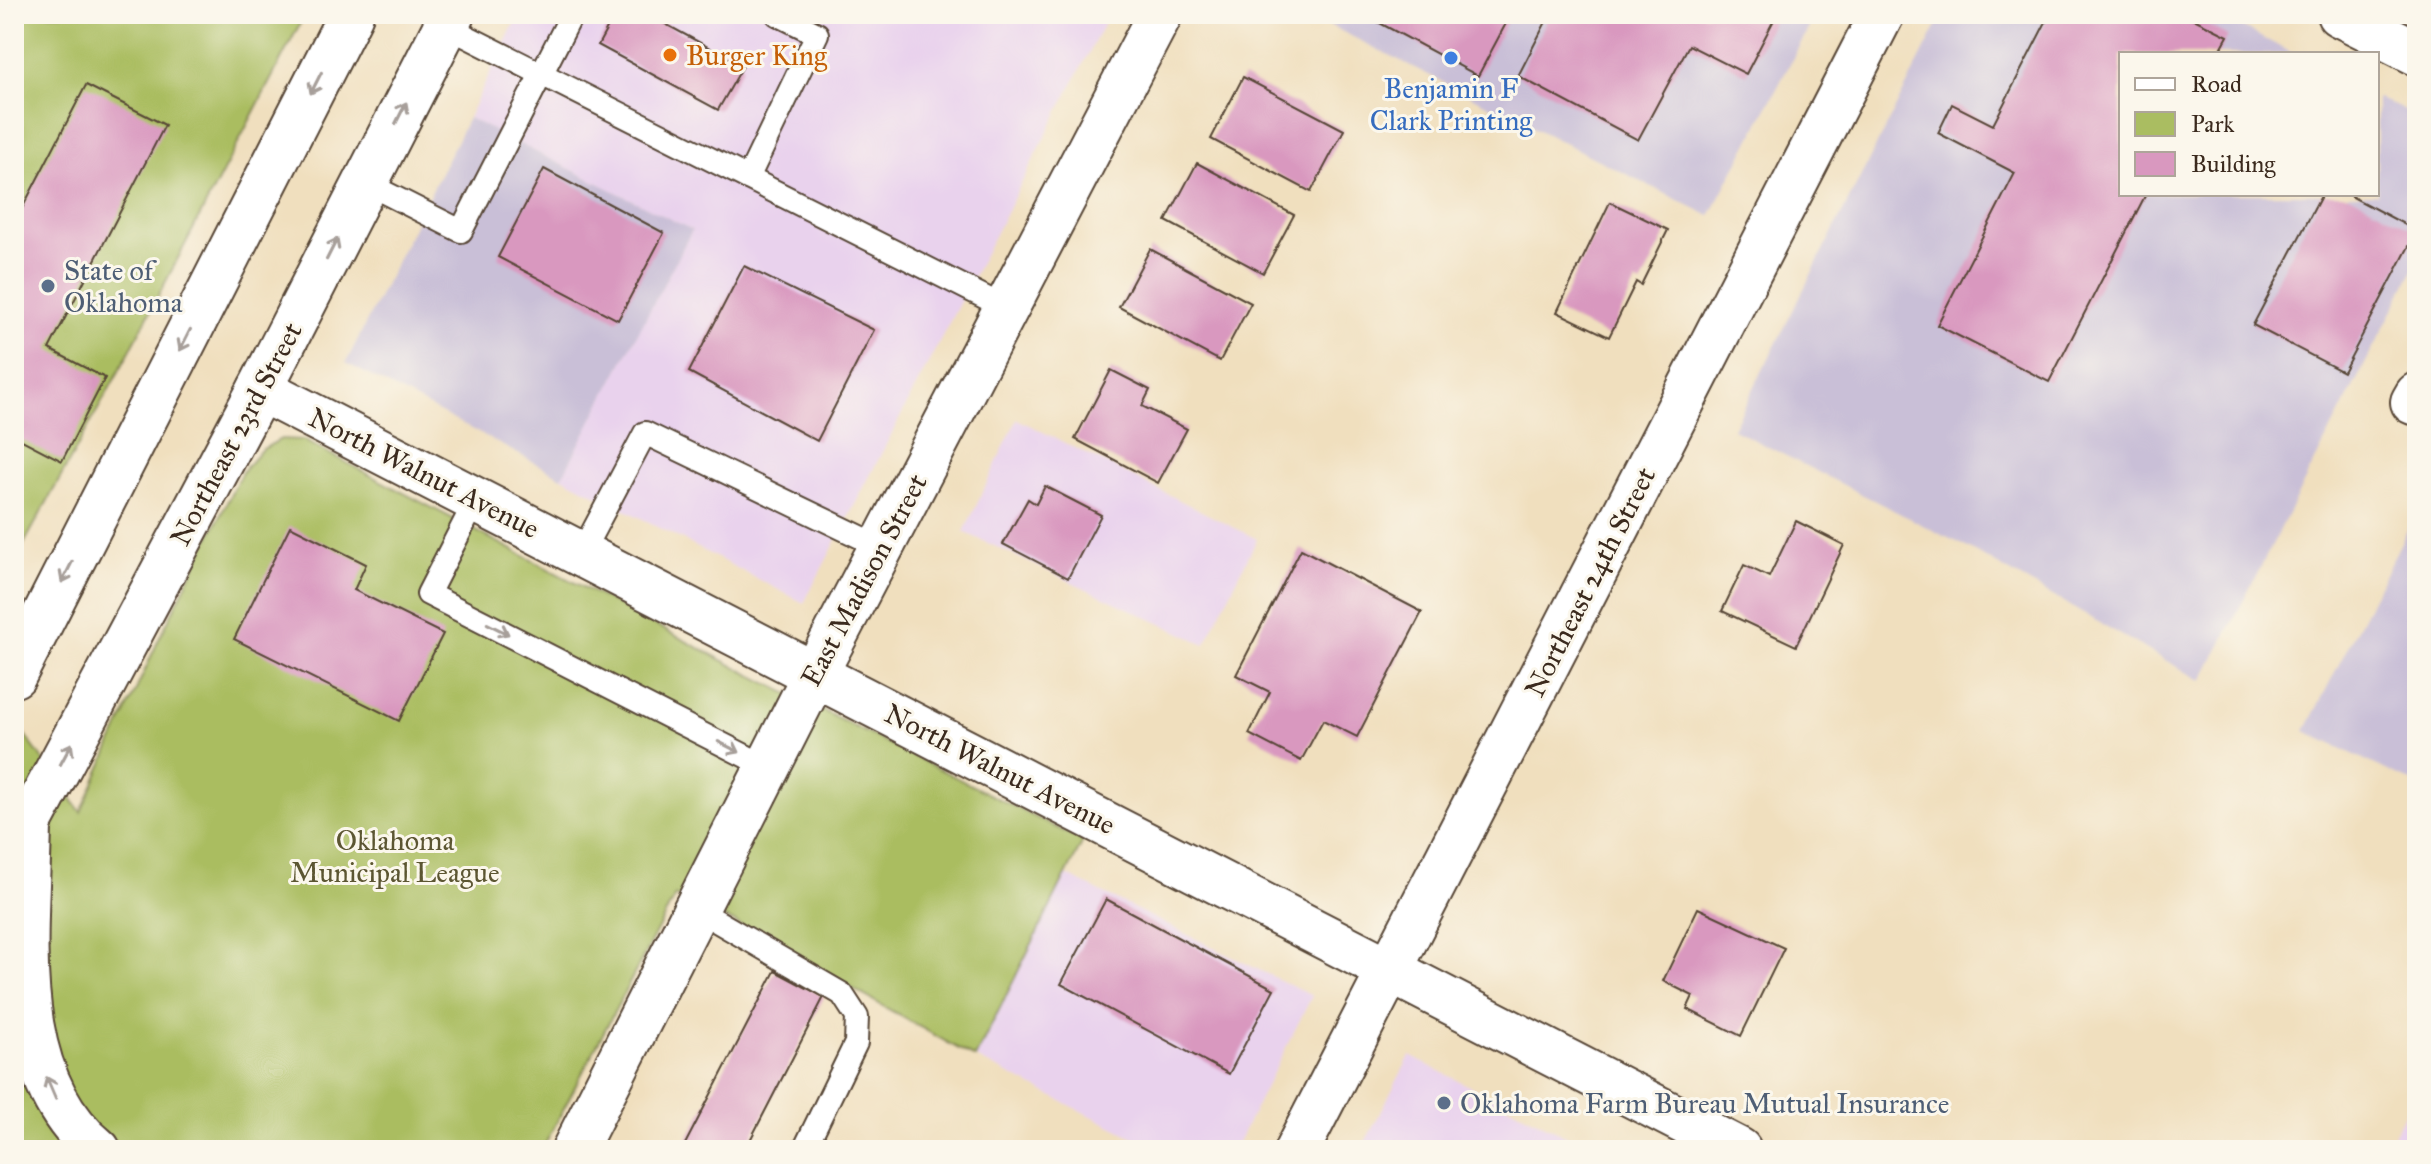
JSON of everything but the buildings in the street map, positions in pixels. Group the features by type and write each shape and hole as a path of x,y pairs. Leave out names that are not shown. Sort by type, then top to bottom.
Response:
{"street":[{"path":"14,675 351,14"},
{"name":"East Madison Street","path":"574,1150 767,767 1160,14"},
{"name":"Northeast 24th Street","path":"1297,1150 1882,14"},
{"path":"2339,14 2413,43"},
{"name":"Northeast 23rd Street","path":"22,837 260,389 449,20"},
{"name":"North Walnut Avenue","path":"260,389 1739,1150"},
{"path":"22,837 29,1011 37,1056 59,1105 98,1150"}],"lane":[{"path":"366,183 461,231 572,14"},
{"path":"748,178 817,34 777,14"},
{"path":"449,20 542,75 1006,308"},
{"path":"581,554 645,433 881,547"},
{"path":"476,500 428,594 767,767"},
{"path":"696,909 842,994 857,1017 856,1043 804,1150"}],"shaded area":[{"path":"519,14 1109,14 804,603 562,477 692,230 468,118"},
{"path":"1307,14 1816,14 1710,216"},
{"path":"1943,14 2217,14 2290,52 2119,52 2119,196 2379,196 2379,98 2417,117 2417,263 2202,681 1968,548 1733,429"},
{"path":"468,118 692,230 562,477 346,363"},
{"path":"1017,419 1257,539 1205,644 964,532"},
{"path":"2417,511 2417,785 2305,731"},
{"path":"1064,874 1312,996 1234,1150 1159,1150 976,1058"},
{"name":"Oklahoma Farm Bureau Mutual Insurance","path":"1410,1056 1594,1150 1361,1150"},
{"path":"2417,1090 2417,1150 2385,1150"}],"green space":[{"path":"14,14 305,14 124,362 14,562"},
{"name":"Oklahoma Municipal League","path":"281,439 303,440 741,670 1083,841 975,1058 734,922 675,896 542,1150 14,1150 14,720 81,812 159,639 242,472 261,450"}],"place":[{"name":"Burger King","path":"670,55"},
{"name":"Benjamin F Clark Printing","path":"1451,58"},
{"name":"State of Oklahoma","path":"48,286"},
{"name":"Oklahoma Farm Bureau Mutual Insurance","path":"1444,1103"}]}
